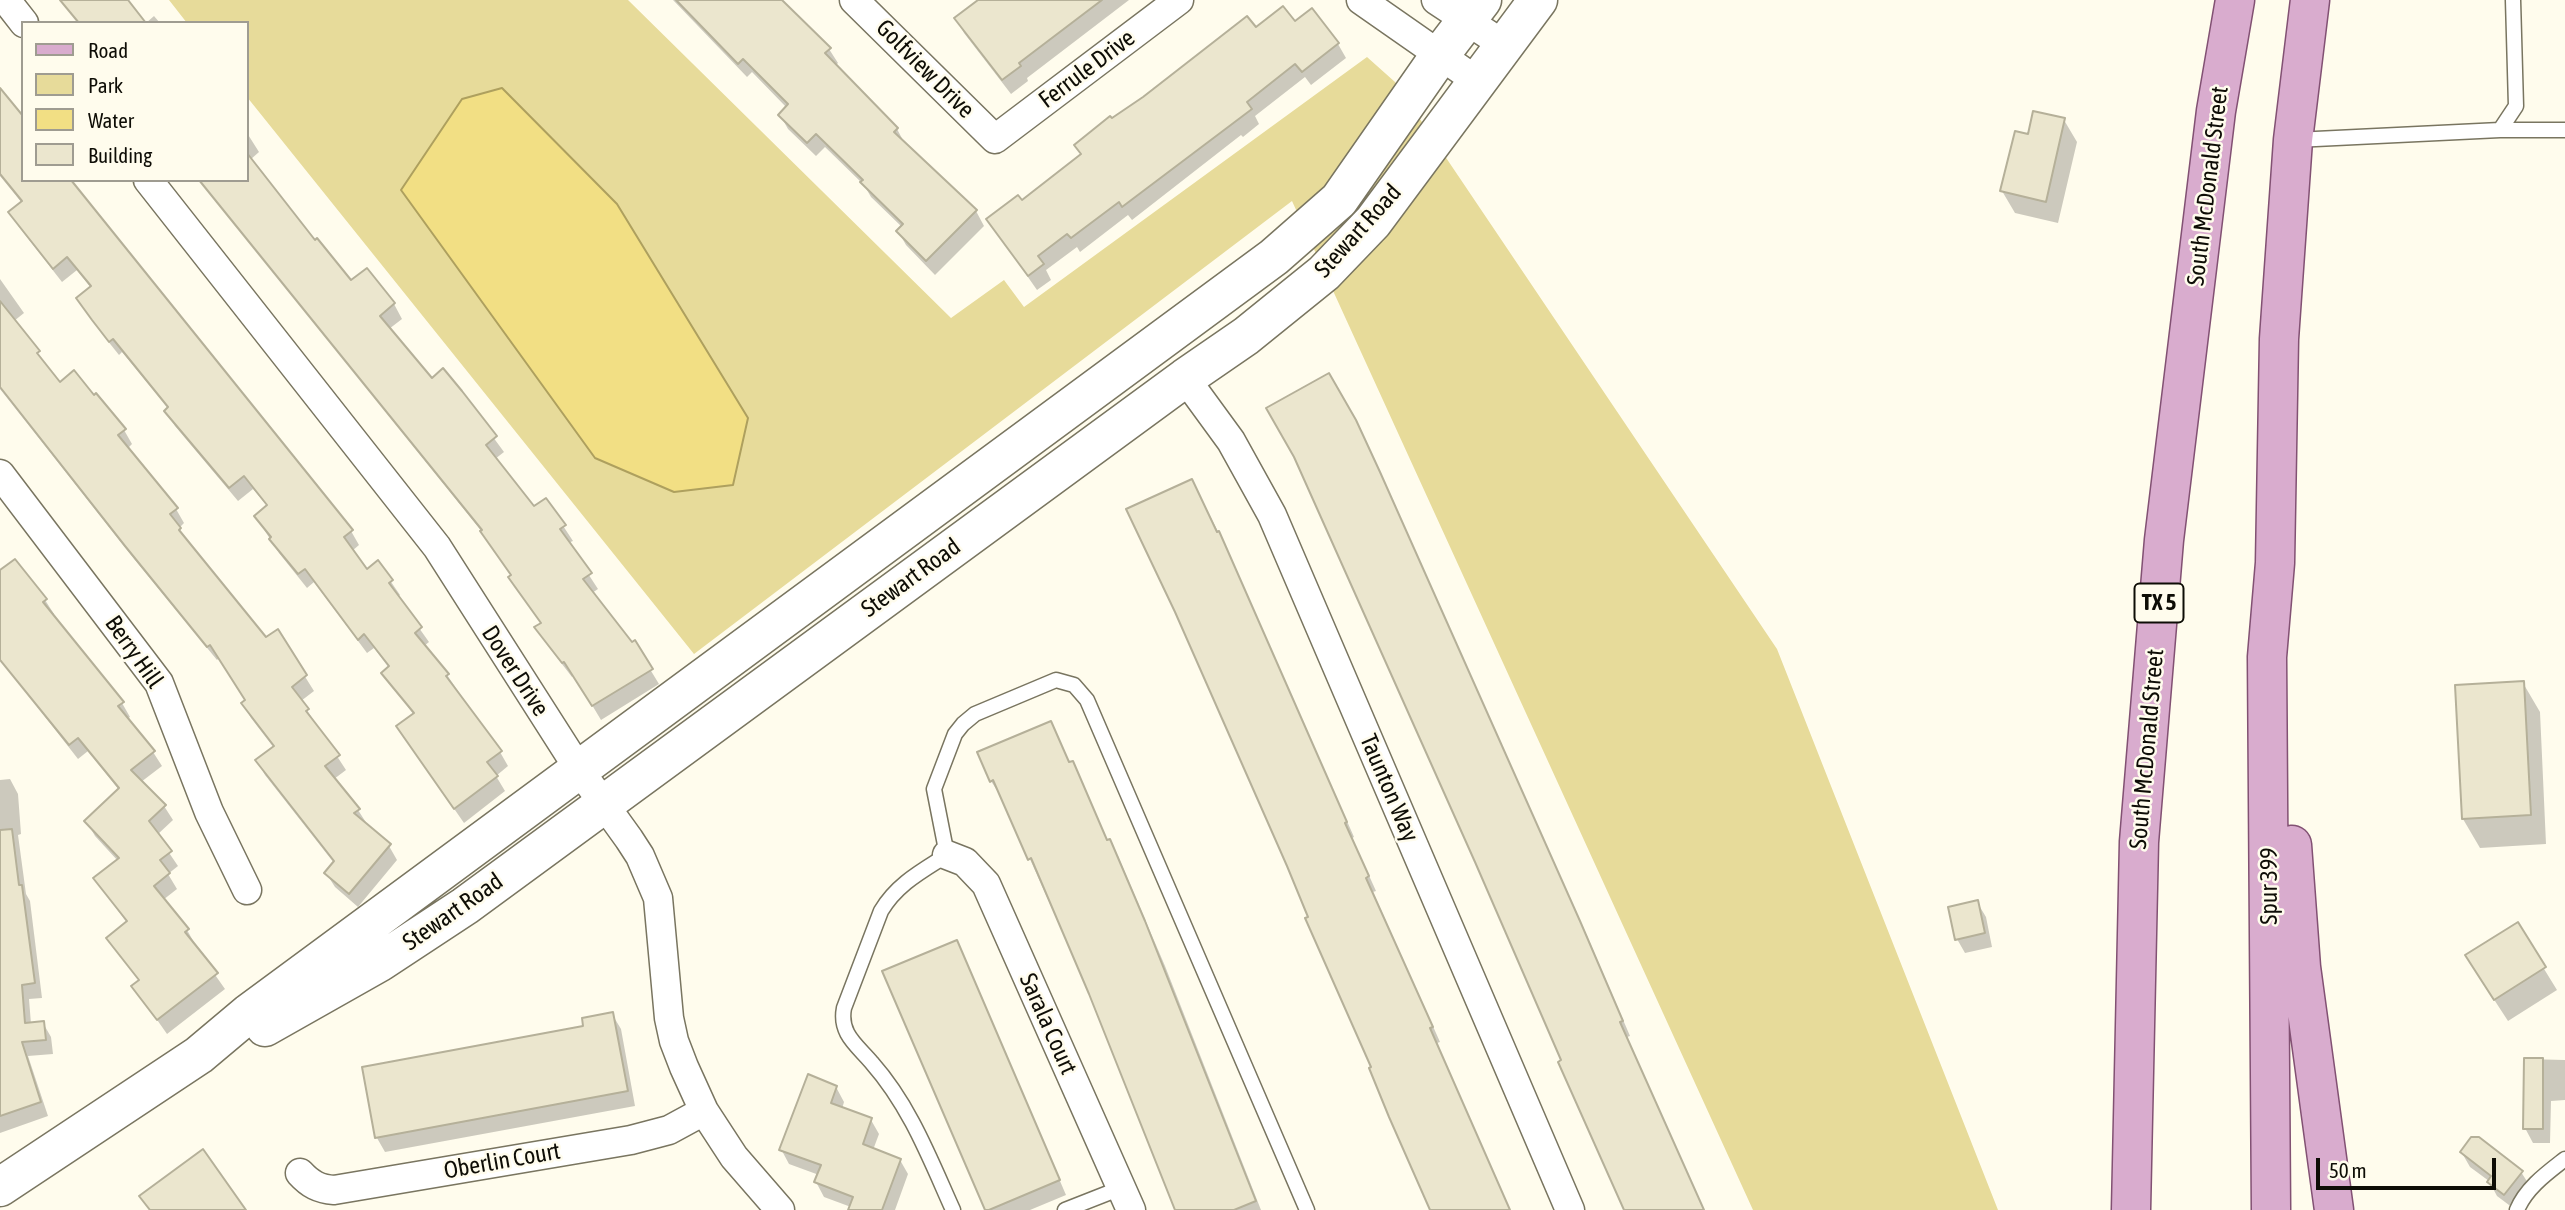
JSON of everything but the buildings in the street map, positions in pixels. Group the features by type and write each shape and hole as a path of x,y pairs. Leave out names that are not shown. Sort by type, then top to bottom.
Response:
{"main road":[{"name":"South McDonald Street","path":"2131,1210 2138,842 2164,540 2213,134 2235,0"},
{"path":"2310,0 2293,140 2279,339 2275,563 2301,967 2334,1210"},
{"name":"Spur 399","path":"2271,1210 2267,657 2275,563"}],"street":[{"path":"6,0 22,21"},
{"name":"Golfview Drive","path":"854,0 995,139"},
{"name":"Ferrule Drive","path":"995,139 1179,0"},
{"path":"1361,0 1477,81"},
{"name":"Stewart Road","path":"199,1055 241,1041 380,962 465,906 1246,336 1324,273 1374,222 1538,0"},
{"path":"1461,7 1504,46"},
{"name":"Stewart Road","path":"0,1187 199,1055 249,1013 1274,257 1339,200 1440,55 1461,7"},
{"name":"Dover Drive","path":"150,182 437,547 580,771 640,856 657,898 669,1018 674,1041 704,1111 734,1157 780,1210"},
{"name":"Taunton Way","path":"1185,378 1231,441 1272,515 1570,1210"},
{"name":"Berry Hill","path":"2,479 159,683 209,812 247,890"},
{"name":"Sarala Court","path":"947,855 965,862 986,884 1126,1199"},
{"name":"Oberlin Court","path":"300,1173 307,1182 334,1190 631,1140 669,1130 704,1111"}],"lane":[{"path":"2500,130 2516,106 2513,0"},
{"path":"2293,140 2500,130 2565,130"},
{"path":"953,1210 898,1095 845,1032 842,1020 844,1008 881,911 890,896 900,886 947,855 934,789 955,734 975,715 1056,680 1074,685 1087,700 1307,1210"},
{"path":"2517,1210 2542,1177 2565,1159"},
{"path":"1065,1210 1126,1199"}],"green space":[{"path":"169,0 628,0 951,318 1004,280 1024,307 1367,57 1395,82 1777,649 1998,1210 1753,1210 1292,201 694,654 248,98 248,21 185,21"}],"water":[{"path":"502,88 617,204 748,418 733,485 674,492 595,458 401,190 462,99"}]}
